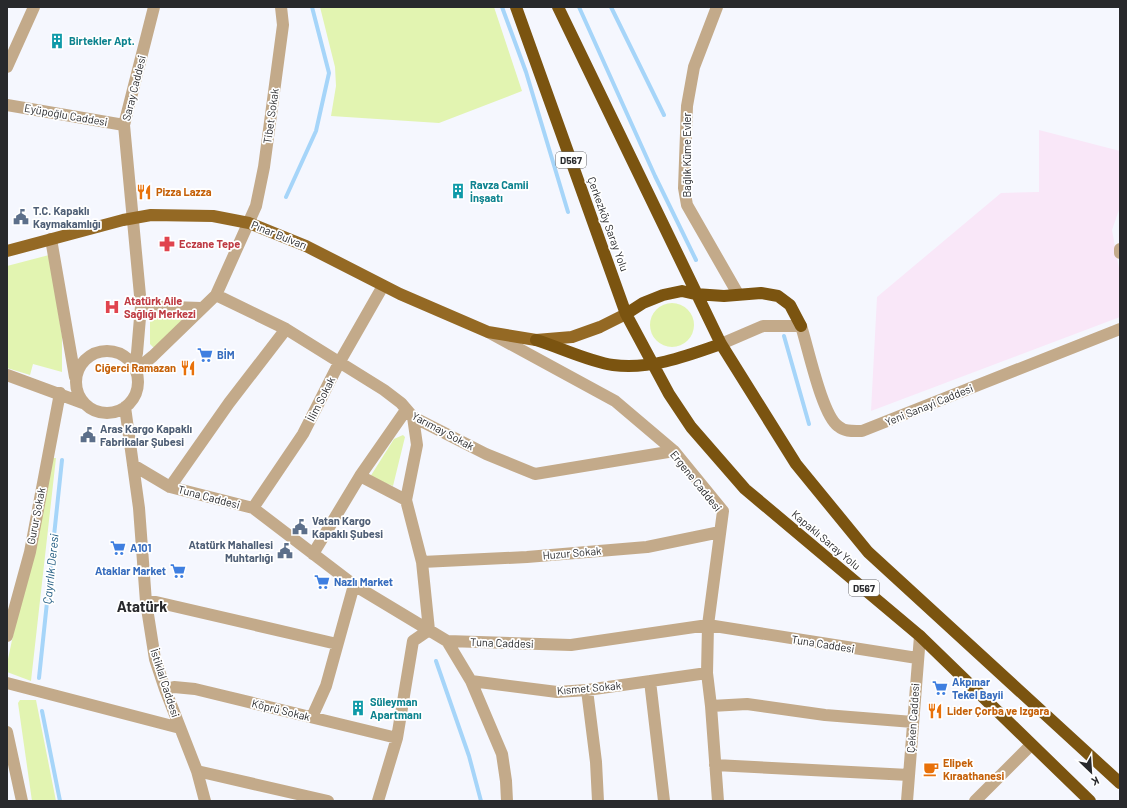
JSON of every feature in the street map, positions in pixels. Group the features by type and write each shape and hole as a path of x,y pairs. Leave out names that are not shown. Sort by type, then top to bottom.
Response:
{"highway":[{"name":"Çerkezköy Saray Yolu","path":"516,7 626,314"},
{"name":"D567","path":"558,7 721,344"},
{"path":"626,314 643,303 663,295 682,291 696,294 724,296 738,294 778,296 790,306 801,326"},
{"name":"D567","path":"626,314 652,364"},
{"path":"536,340 611,365 632,367 685,357 721,344"},
{"name":"Kapaklı Saray Yolu","path":"721,344 796,464 868,552 1120,783"},
{"name":"Kapaklı Saray Yolu","path":"652,364 669,394 691,427 746,489 920,636 1090,801"}],"main road":[{"name":"Pınar Bulvarı","path":"7,251 134,218 151,215 213,216 249,222 306,246 383,286 488,332 536,340 572,338 600,327 626,314"}],"street":[{"path":"7,67 34,7"},
{"name":"Saray Caddesi","path":"134,218 124,125 154,7"},
{"name":"Tibet Sokak","path":"216,295 256,206 264,167 283,25 281,7"},
{"name":"Bağlık Küme Evler","path":"717,7 694,67 687,106 684,188 687,205 738,294"},
{"name":"Eyüpoğlu Caddesi","path":"7,105 124,125"},
{"path":"7,375 60,393 99,412 117,411 125,407 133,400 137,390 138,380 135,368 141,306 134,218"},
{"path":"52,239 78,396 83,403"},
{"name":"İlim Sokak","path":"253,508 303,434 339,363 383,286"},
{"path":"135,368 153,356 216,295"},
{"name":"Yarımay Sokak","path":"216,295 286,329 384,390 401,403 409,414 486,454 536,474 674,451"},
{"path":"141,306 201,308"},
{"path":"721,344 763,326 801,326"},
{"name":"Yeni Sanayi Caddesi","path":"801,326 825,406 829,415 839,428 847,431 862,431 1120,329"},
{"path":"170,486 229,403 286,329"},
{"name":"Ergene Caddesi","path":"488,332 615,402 674,451 723,511 708,625 706,673 711,706 718,801"},
{"path":"75,378 78,368 84,359 103,350 123,354 135,368"},
{"name":"Gurur Sokak","path":"7,636 30,552 60,393"},
{"name":"İstiklal Caddesi","path":"125,407 139,508 146,602 155,659 165,689 197,770 206,801"},
{"path":"313,554 360,476 409,414"},
{"path":"378,801 397,738 413,641 429,630 422,562 406,500 417,445 409,414"},
{"name":"Tuna Caddesi","path":"133,465 170,486 253,508 354,585 447,641 570,645 708,625 917,658"},
{"path":"360,476 406,500"},
{"name":"Huzur Sokak","path":"422,562 527,558 647,547 720,532"},
{"path":"312,717 326,686 354,585"},
{"path":"146,602 156,602 337,644"},
{"name":"Çeken Caddesi","path":"907,801 917,658 920,636"},
{"path":"447,641 471,681 502,754 507,801"},
{"name":"Kısmet Sokak","path":"471,681 557,692 587,690 706,673"},
{"path":"650,681 664,801"},
{"path":"7,683 180,728"},
{"name":"Köprü Sokak","path":"165,689 174,687 195,689 397,738"},
{"path":"587,690 596,762 598,801"},
{"path":"711,706 747,704 825,715 913,722"},
{"path":"7,732 22,801"},
{"path":"975,801 1031,745"},
{"path":"715,765 909,775"},
{"path":"197,770 328,801"}],"shaded area":[{"path":"1039,130 1120,151 1120,207 1112,230 1120,274 1120,317 871,411 877,297 1001,193 1039,192"}],"green space":[{"path":"320,7 494,7 522,91 439,123 331,116 336,86 335,67"},
{"path":"49,255 62,336 62,372 33,364 30,375 7,368 7,266"},
{"path":"668,303 676,303 681,304 688,309 693,316 693,334 688,341 681,346 668,347 660,344 653,337 650,329 650,321 653,313 660,306"},
{"path":"157,312 186,315 157,348 150,344 150,318"},
{"path":"403,435 405,437 393,486 370,477 394,439"},
{"path":"50,458 56,458 31,681 7,672 7,664"},
{"path":"20,700 36,700 56,801 32,801 18,703"}],"waterway":[{"path":"286,197 316,131 329,73 312,7"},
{"path":"502,7 526,72 568,212"},
{"path":"579,7 655,176 696,260"},
{"path":"611,7 664,115"},
{"path":"784,336 809,424"},
{"name":"Çayırlık Deresi","path":"39,678 62,460"},
{"path":"436,661 469,756 481,801"},
{"name":"Çayırlık Deresi","path":"42,711 60,801"}],"place":[{"name":"Birtekler Apt.","path":"57,41"},
{"name":"Ravza Camii İnşaatı","path":"458,191"},
{"name":"Pizza Lazza","path":"144,192"},
{"name":"T.C. Kapaklı Kaymakamlığı","path":"21,217"},
{"name":"Eczane Tepe","path":"167,244"},
{"name":"Atatürk Aile Sağlığı Merkezi","path":"112,307"},
{"name":"BİM","path":"205,355"},
{"name":"Ciğerci Ramazan","path":"188,368"},
{"name":"Aras Kargo Kapaklı Fabrikalar Şubesi","path":"88,435"},
{"name":"Vatan Kargo Kapaklı Şubesi","path":"300,527"},
{"name":"A101","path":"118,548"},
{"name":"Atatürk Mahallesi Muhtarlığı","path":"285,551"},
{"name":"Ataklar Market","path":"178,571"},
{"name":"Nazlı Market","path":"322,582"},
{"name":"Akpınar Tekel Bayii","path":"940,688"},
{"name":"Süleyman Apartmanı","path":"358,708"},
{"name":"Lider Çorba ve Izgara","path":"935,711"},
{"name":"Elipek Kıraathanesi","path":"931,769"}],"district":[{"name":"Atatürk","path":"142,607"}]}
